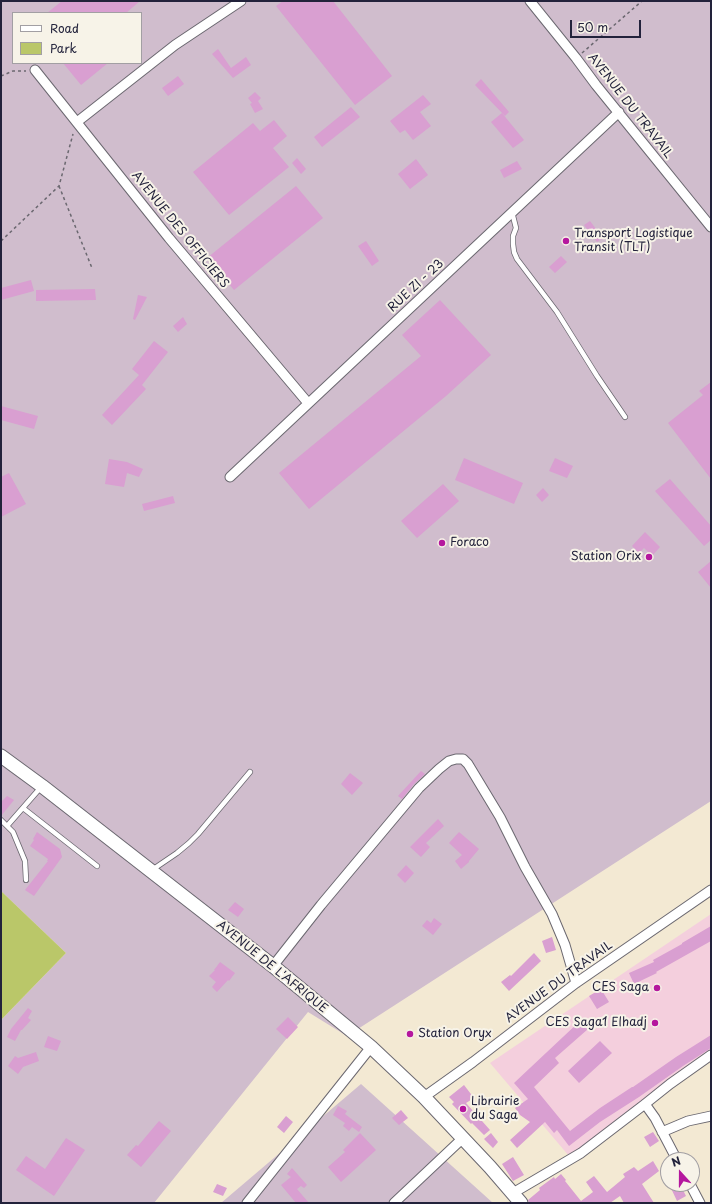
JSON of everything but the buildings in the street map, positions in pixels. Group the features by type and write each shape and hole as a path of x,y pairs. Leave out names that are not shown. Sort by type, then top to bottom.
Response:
{"main road":[{"name":"AVENUE DE L'AFRIQUE","path":"1,756 42,786 273,966 371,1047 424,1097 517,1198"}],"street":[{"path":"77,122 175,45 241,1"},
{"name":"AVENUE DU TRAVAIL","path":"530,1 711,227"},
{"name":"AVENUE DES OFFICIERS","path":"35,70 169,238 308,403"},
{"name":"RUE ZI - 23","path":"230,477 619,112"},
{"path":"273,966 321,905 419,788 439,768 449,761 462,759 468,764 500,817 524,867 552,914 565,945 576,983"},
{"name":"AVENUE DU TRAVAIL","path":"424,1097 473,1062 576,983 711,890"},
{"path":"247,1203 371,1047"},
{"path":"517,1198 581,1153 670,1084 711,1055"},
{"path":"645,1104 673,1152"},
{"path":"662,1132 688,1121 711,1116"},
{"path":"394,1203 463,1138"},
{"path":"694,1192 700,1203"}],"lane":[{"path":"512,212 516,228 512,244 517,259 557,312 596,376 625,417"},
{"path":"150,870 189,844 250,772"},
{"path":"7,826 42,786"},
{"path":"22,808 97,866"},
{"path":"1,820 13,832 25,861 26,880"}],"path":[{"path":"576,58 642,1"},
{"path":"1,76 13,71 35,70"},
{"path":"1,241 59,186 77,122"},
{"path":"59,186 92,268"}],"shaded area":[{"path":"1,1 711,1 711,801 347,1036 308,1012 154,1203 1,1203 1,1020 66,953 1,891"},
{"name":"CES Saga","path":"711,914 711,1061 569,1156 490,1063"},
{"path":"361,1084 493,1203 221,1203"}],"green space":[{"path":"1,891 66,953 1,1020"}],"place":[{"name":"Transport Logistique Transit (TLT)","path":"566,241"},
{"name":"Foraco","path":"442,543"},
{"name":"Station Orix","path":"649,557"},
{"name":"CES Saga","path":"657,988"},
{"name":"CES Saga1 Elhadj","path":"655,1023"},
{"name":"Station Oryx","path":"410,1034"},
{"name":"Librairie du Saga","path":"463,1109"}]}
